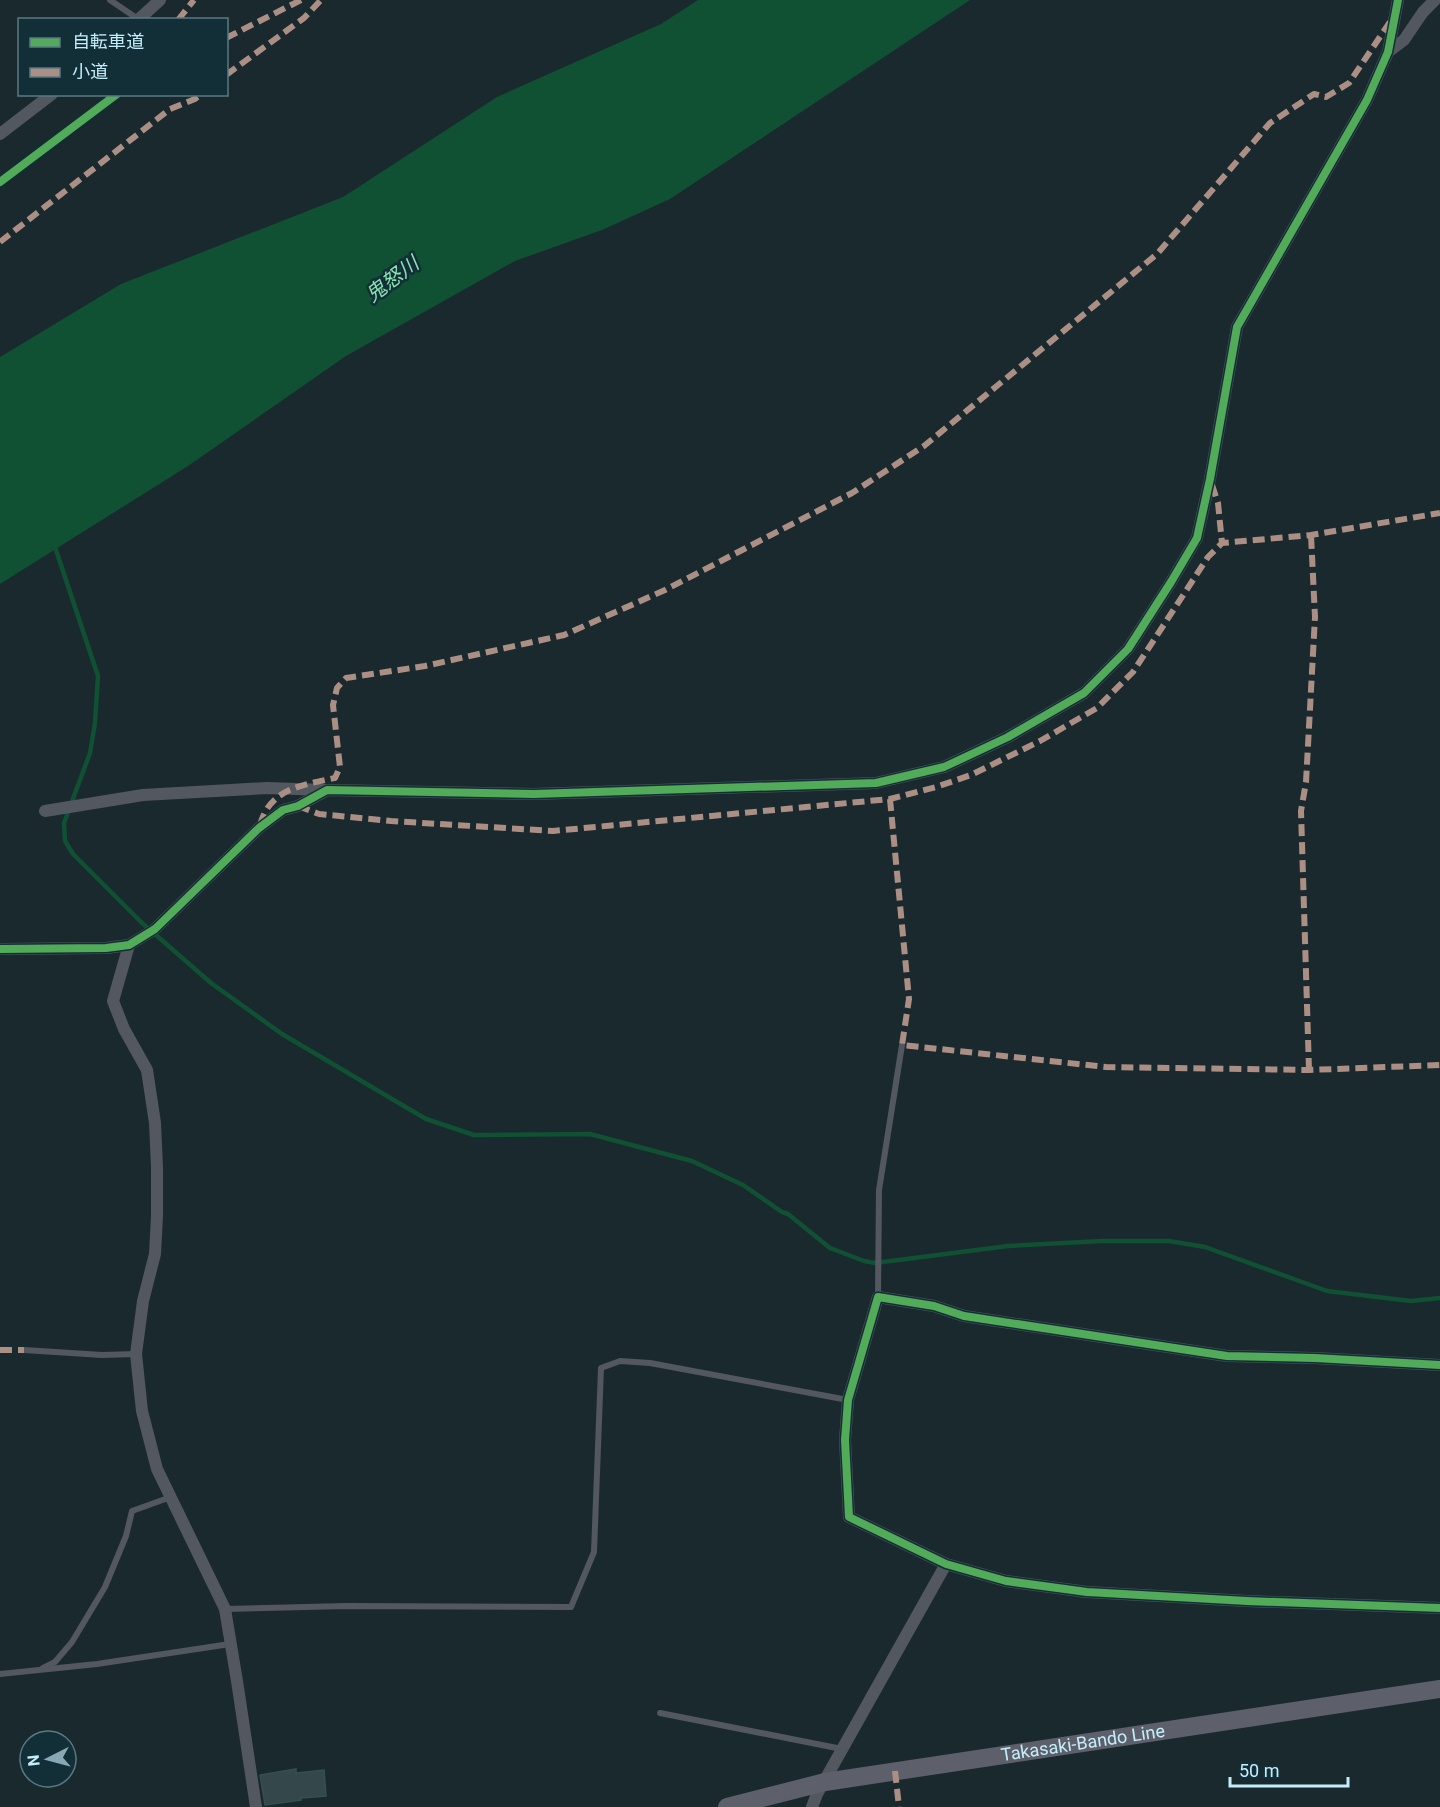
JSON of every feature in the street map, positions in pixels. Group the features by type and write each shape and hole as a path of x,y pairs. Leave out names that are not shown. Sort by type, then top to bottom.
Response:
{"main road":[{"name":"Takasaki-Bando Line","path":"727,1807 825,1782 1440,1689"}],"street":[{"path":"140,18 160,0"},
{"path":"45,811 143,795 267,788 534,794 876,783 944,767 1008,737 1084,693 1128,649 1197,538 1237,327 1275,257 1367,100 1388,52 1398,0"},
{"path":"1388,52 1404,40 1423,12 1435,0"},
{"path":"0,134 49,96"},
{"path":"0,949 106,948 129,945 156,929 259,828 283,810 298,806 327,790"},
{"path":"129,945 112,1001 147,1071 157,1167 158,1216 155,1254 143,1301 136,1354 142,1411 157,1469 225,1609 256,1807"},
{"path":"1440,1365 1227,1356 964,1316 934,1306 878,1297 848,1400 844,1440 849,1517 946,1563 1006,1581 1087,1592 1440,1608"},
{"path":"812,1807 946,1563"}],"lane":[{"path":"110,0 135,18"},
{"path":"878,1297 879,1190 902,1045"},
{"path":"24,1350 102,1355 136,1354"},
{"path":"225,1609 347,1606 571,1607 594,1552 602,1368 620,1361 650,1363 848,1400"},
{"path":"40,1670 56,1662 72,1642 105,1587 126,1536 132,1510 171,1497"},
{"path":"0,1674 97,1664 231,1644"},
{"path":"660,1713 843,1750"}],"water":[{"name":"鬼怒川","path":"698,0 970,0 670,199 602,230 515,261 346,356 188,466 0,584 0,357 121,284 343,197 497,97 661,24"}],"building":[{"path":"296,1769 296,1773 324,1770 326,1796 265,1805 260,1775"}],"waterway":[{"path":"54,544 98,676 95,723 90,753 64,823 65,841 73,854 141,922 211,983 282,1034 426,1119 474,1135 590,1134 692,1161 743,1185 788,1214 830,1248 875,1263 1008,1246 1102,1241 1169,1241 1205,1247 1327,1291 1411,1301 1440,1298"}],"marked path":[{"path":"180,18 194,0"},
{"path":"228,37 301,0"},
{"path":"228,74 304,18 321,0"},
{"path":"260,825 271,803 289,790 335,778 340,767 333,705 337,688 346,678 425,666 564,635 665,590 852,493 924,446 1157,254 1270,123 1314,94 1326,97 1349,83 1390,22"},
{"path":"0,242 170,109 199,96"},
{"path":"1212,485 1218,503 1222,543 1311,535 1440,513"},
{"path":"1309,1070 1301,811 1306,782 1315,617 1311,535"},
{"path":"298,806 319,814 553,831 890,799 936,787 971,775 1040,741 1097,708 1133,672 1208,557 1222,543"},
{"path":"890,799 909,999 902,1045 1106,1067 1309,1070 1440,1065"},
{"path":"0,1350 24,1350"},
{"path":"895,1771 899,1807"}],"cycle path":[{"path":"0,949 106,948 129,945 155,929 259,828 283,810 298,806 327,790 534,794 876,783 944,767 1008,737 1084,693 1128,649 1197,538 1237,327 1367,100 1388,52 1398,0"},
{"path":"0,182 114,96"},
{"path":"1440,1365 1227,1356 964,1316 934,1306 878,1297 848,1400 845,1440 849,1517 946,1564 1006,1581 1087,1592 1440,1608"}]}
